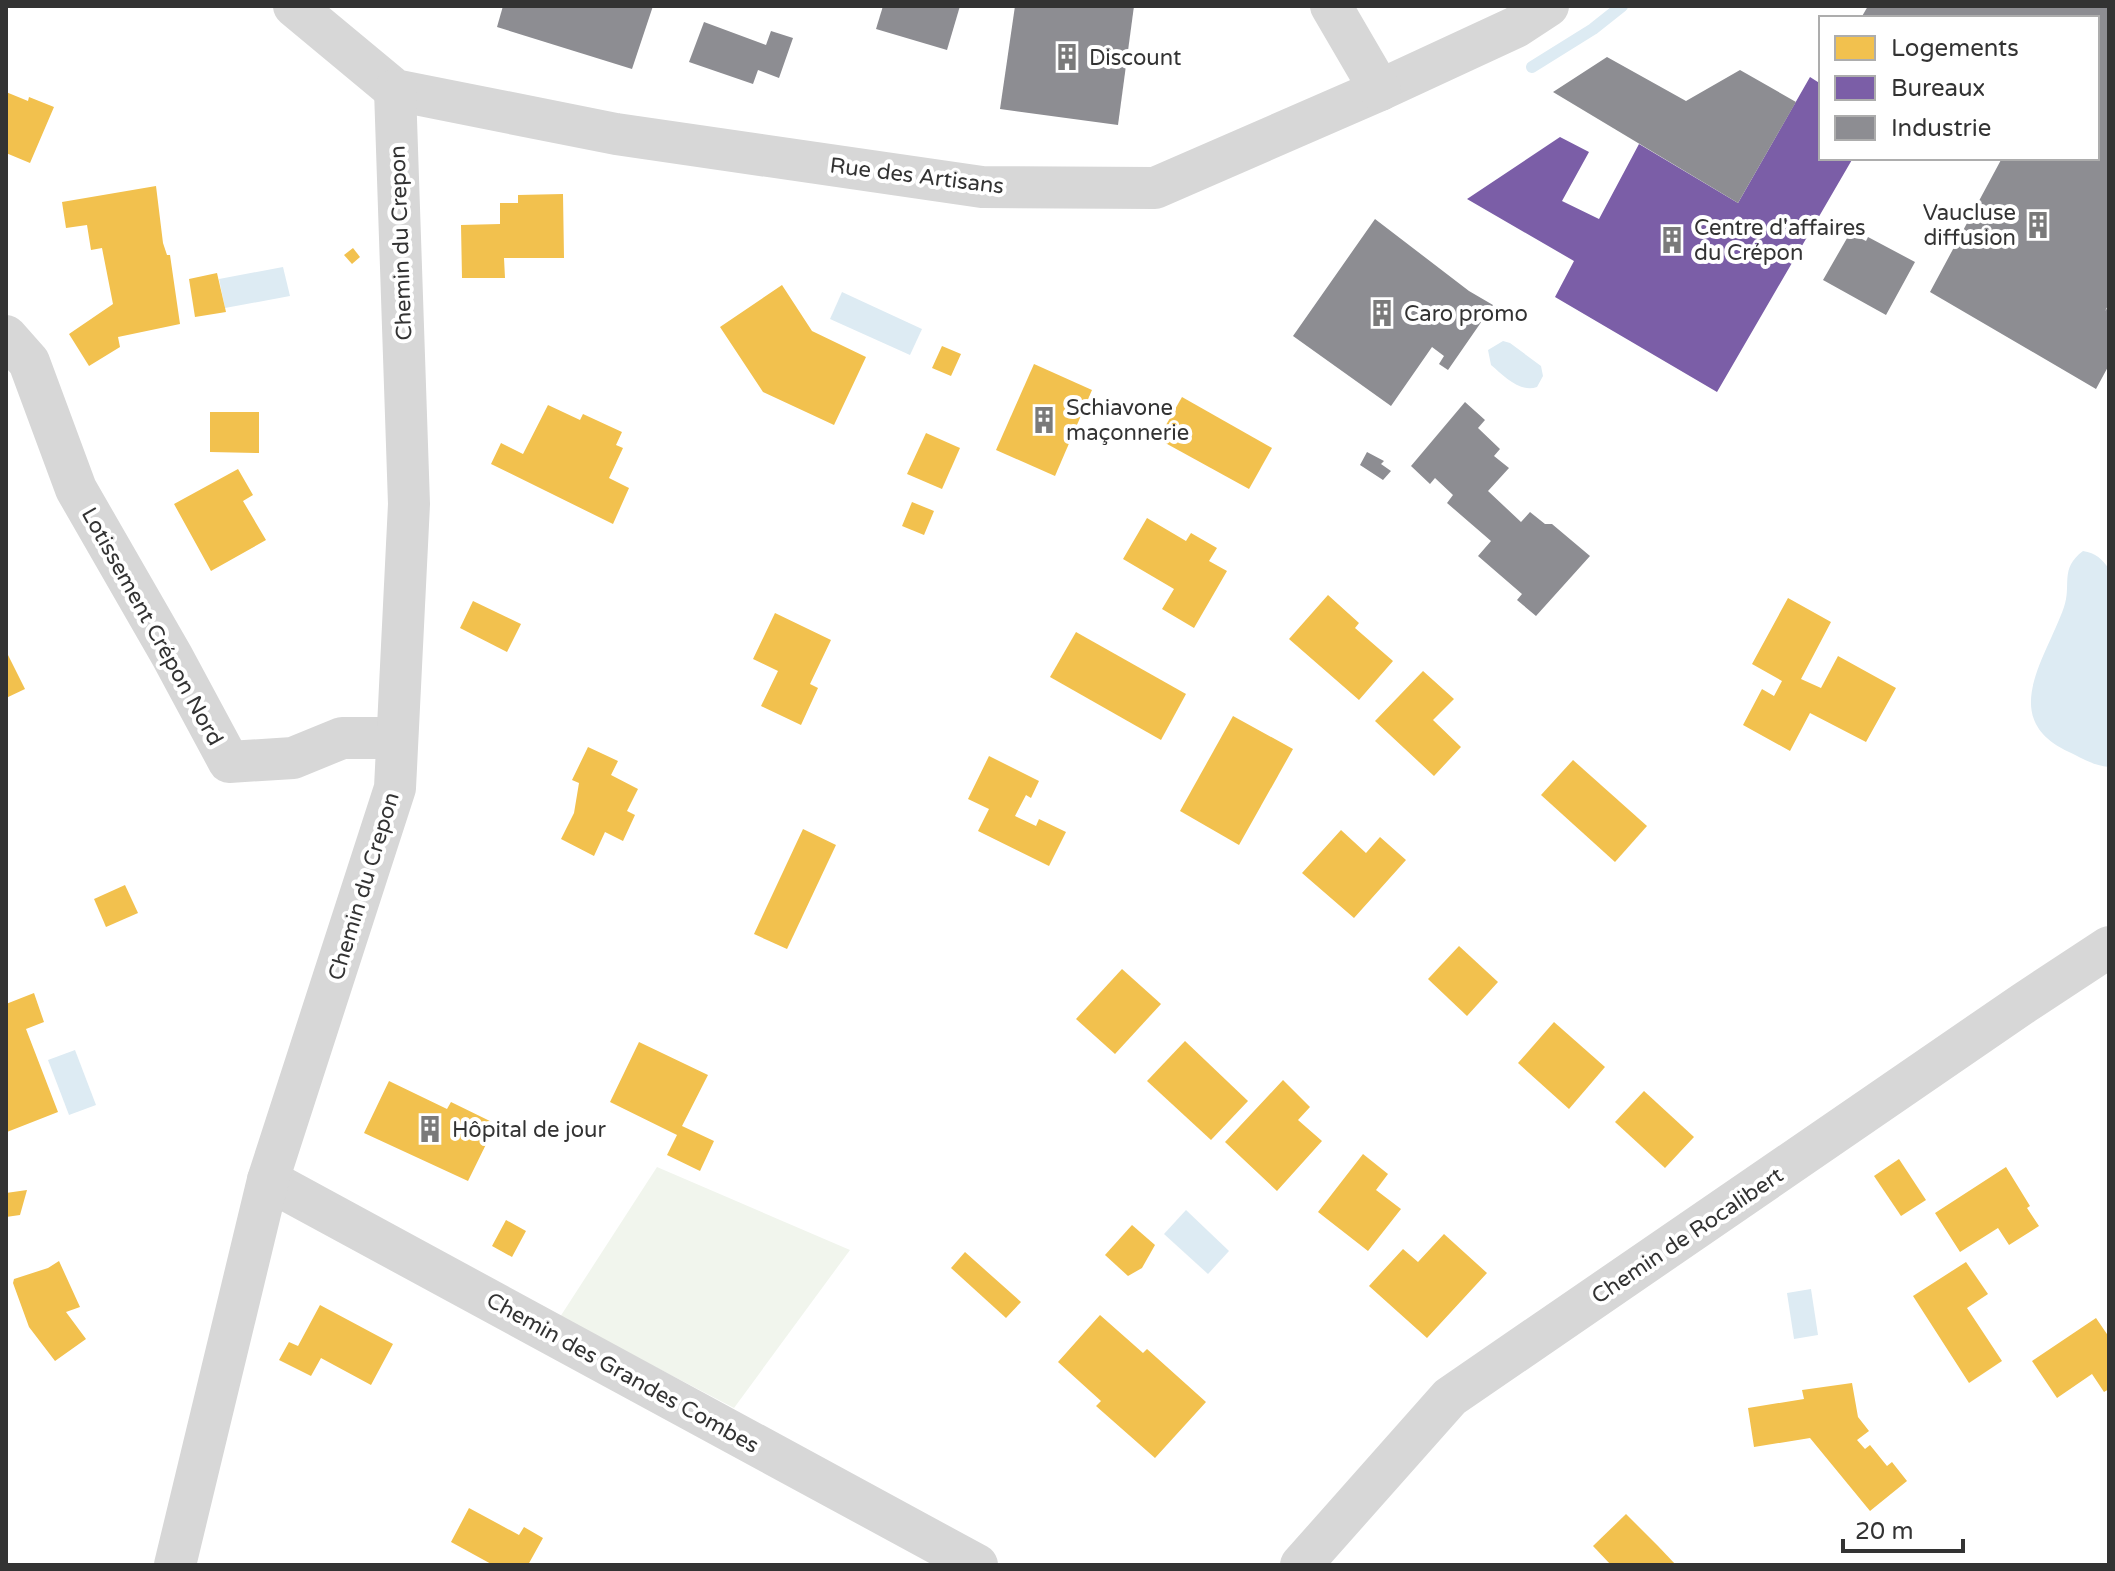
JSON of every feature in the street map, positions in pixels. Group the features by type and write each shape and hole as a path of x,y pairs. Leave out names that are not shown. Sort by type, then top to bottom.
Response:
{"street":[{"path":"294,6 395,90"},
{"path":"1331,6 1380,90"},
{"name":"Rue des Artisans","path":"395,90 616,134 982,187 1155,188 1380,90 1516,27 1548,6"},
{"name":"Chemin du Crepon","path":"175,1565 268,1180 395,788 409,504 395,90"},
{"name":"Lotissement Crépon Nord","path":"6,336 29,362 76,489 229,762 293,758 342,738 396,738"},
{"name":"Chemin de Rocalibert","path":"1301,1565 1450,1397 2109,947"},
{"name":"Chemin des Grandes Combes","path":"268,1180 977,1565"}],"shaded area":[{"path":"283,267 290,296 225,308 219,279"},
{"path":"842,292 922,329 910,355 830,319"},
{"path":"1503,341 1541,366 1543,376 1537,387 1518,386 1491,365 1488,350"},
{"path":"2083,551 2098,557 2109,569 2109,767 2088,761 2047,738 2035,723 2031,705 2039,667 2064,607 2071,564"},
{"path":"75,1050 96,1105 69,1115 48,1060"},
{"path":"657,1167 850,1250 734,1408 560,1317"},
{"path":"1186,1210 1229,1251 1208,1274 1164,1234"},
{"path":"1811,1289 1818,1335 1794,1339 1787,1293"}],"building: Logements":[{"path":"6,92 54,107 30,163 6,153"},
{"path":"156,186 163,243 167,255 170,255 180,324 118,337 120,347 89,366 69,334 113,304 102,248 91,250 87,225 66,228 62,202"},
{"path":"563,194 564,258 504,258 505,278 462,278 461,225 500,224 500,203 518,203 518,195"},
{"path":"353,248 360,257 352,264 344,255"},
{"path":"217,273 226,312 195,317 189,279"},
{"path":"782,285 812,331 866,357 834,425 763,392 720,327"},
{"path":"942,346 961,354 951,376 932,368"},
{"name":"Schiavone maçonnerie","path":"1034,364 1092,390 1055,476 996,450"},
{"path":"1182,397 1272,448 1249,489 1158,439"},
{"path":"548,405 580,420 583,414 622,432 616,445 623,448 609,478 629,488 613,524 491,464 501,443 523,454"},
{"path":"210,412 259,412 259,453 210,452"},
{"path":"926,433 960,448 942,489 907,474"},
{"path":"238,469 253,495 243,501 266,540 211,571 174,504"},
{"path":"912,502 934,511 924,535 902,526"},
{"path":"1147,518 1186,541 1191,533 1217,548 1209,561 1227,571 1194,628 1162,609 1174,589 1123,559"},
{"path":"1328,595 1359,623 1355,628 1393,661 1359,700 1289,639"},
{"path":"1788,598 1831,622 1801,679 1821,688 1838,656 1896,688 1866,742 1810,713 1790,751 1743,725 1762,689 1774,696 1782,681 1752,664"},
{"path":"473,601 521,624 507,652 460,628"},
{"path":"775,613 831,640 810,684 818,688 801,725 761,706 778,671 753,659"},
{"path":"1076,632 1186,694 1161,740 1050,677"},
{"path":"6,651 25,689 6,698"},
{"path":"1423,671 1454,699 1433,720 1461,747 1434,776 1375,721"},
{"path":"1233,716 1293,749 1239,845 1180,811"},
{"path":"588,747 618,761 611,775 638,789 627,811 635,815 623,841 605,832 594,856 561,839 574,813 579,783 572,780"},
{"path":"989,756 1039,781 1031,798 1026,795 1015,816 1036,826 1039,819 1066,832 1049,866 978,831 989,809 968,799"},
{"path":"1573,760 1647,826 1615,862 1541,795"},
{"path":"803,829 836,845 787,949 754,934"},
{"path":"1341,830 1366,853 1380,837 1406,860 1354,918 1302,873"},
{"path":"125,885 138,913 106,927 94,899"},
{"path":"1459,946 1498,982 1467,1016 1428,979"},
{"path":"1122,969 1161,1004 1115,1054 1076,1019"},
{"path":"34,993 44,1022 26,1029 58,1112 7,1132 6,1004"},
{"path":"1554,1022 1605,1067 1569,1109 1518,1063"},
{"path":"1185,1041 1248,1101 1211,1140 1147,1081"},
{"path":"639,1042 708,1075 682,1126 714,1141 700,1171 667,1155 677,1135 610,1102"},
{"path":"1283,1080 1310,1107 1298,1120 1322,1141 1277,1191 1225,1142"},
{"name":"Hôpital de jour","path":"389,1081 447,1109 451,1102 496,1124 468,1181 364,1133"},
{"path":"1644,1091 1694,1137 1665,1168 1615,1122"},
{"path":"1363,1154 1388,1174 1376,1190 1401,1209 1368,1251 1318,1212"},
{"path":"1899,1159 1926,1200 1901,1216 1874,1176"},
{"path":"2006,1167 2039,1226 2009,1245 1998,1228 1960,1252 1935,1213"},
{"path":"27,1190 20,1215 6,1217 6,1193"},
{"path":"506,1220 526,1231 512,1257 492,1246"},
{"path":"1132,1225 1155,1245 1142,1268 1128,1276 1105,1255"},
{"path":"1444,1234 1487,1273 1427,1338 1369,1286 1403,1249 1418,1262"},
{"path":"965,1252 1021,1302 1006,1318 951,1268"},
{"path":"59,1261 80,1307 66,1312 86,1339 55,1361 29,1327 13,1283 14,1279 48,1268"},
{"path":"1966,1262 1988,1294 1967,1308 2002,1361 1969,1383 1913,1296"},
{"path":"320,1305 393,1344 371,1385 321,1358 311,1376 279,1360 289,1342 298,1346"},
{"path":"1100,1315 1143,1353 1147,1349 1206,1402 1155,1458 1096,1406 1101,1401 1058,1362"},
{"path":"2096,1318 2109,1337 2109,1389 2104,1392 2092,1374 2057,1398 2032,1361"},
{"path":"1852,1383 1858,1417 1869,1431 1857,1440 1865,1449 1870,1445 1887,1466 1892,1462 1907,1481 1870,1511 1810,1438 1754,1447 1748,1408 1804,1399 1802,1390"},
{"path":"469,1508 519,1535 524,1527 543,1538 528,1565 493,1565 451,1542"},
{"path":"1626,1514 1676,1565 1611,1565 1593,1546"}],"building: Bureaux":[{"name":"Centre d'affaires du Crépon","path":"1810,77 1819,83 1819,160 1852,160 1717,392 1555,297 1574,261 1467,199 1560,137 1589,152 1562,201 1599,219 1639,144 1738,203"}],"building: Industrie":[{"path":"503,6 653,6 632,69 497,27"},
{"path":"883,6 960,6 947,50 876,29"},
{"name":"Discount","path":"1015,6 1134,6 1118,125 1000,109"},
{"name":"Vaucluse diffusion","path":"1868,6 2109,6 2109,304 2105,311 2109,306 2109,365 2096,389 1930,292 2001,160 2099,160 2099,16 1862,16"},
{"path":"704,22 766,45 771,31 793,38 779,78 758,70 753,84 689,62"},
{"path":"1607,57 1686,101 1740,70 1796,102 1738,203 1553,92"},
{"name":"Caro promo","path":"1375,219 1469,291 1493,305 1448,370 1439,364 1444,356 1432,347 1391,406 1293,336"},
{"path":"1850,233 1866,241 1868,237 1915,262 1886,315 1823,280"},
{"path":"1465,402 1485,420 1478,428 1500,449 1494,456 1509,468 1488,491 1521,522 1530,512 1545,524 1552,524 1590,556 1536,616 1517,600 1522,594 1478,556 1491,541 1447,503 1453,495 1435,478 1430,484 1411,466"},
{"path":"1367,452 1384,461 1381,464 1391,471 1383,480 1360,465"}],"waterway":[{"path":"1532,67 1593,29 1622,6"}],"place":[{"name":"Discount","path":"1067,57"},
{"name":"Vaucluse diffusion","path":"2038,225"},
{"name":"Centre d'affaires du Crépon","path":"1672,240"},
{"name":"Caro promo","path":"1382,313"},
{"name":"Schiavone maçonnerie","path":"1044,420"},
{"name":"Hôpital de jour","path":"430,1129"}]}
